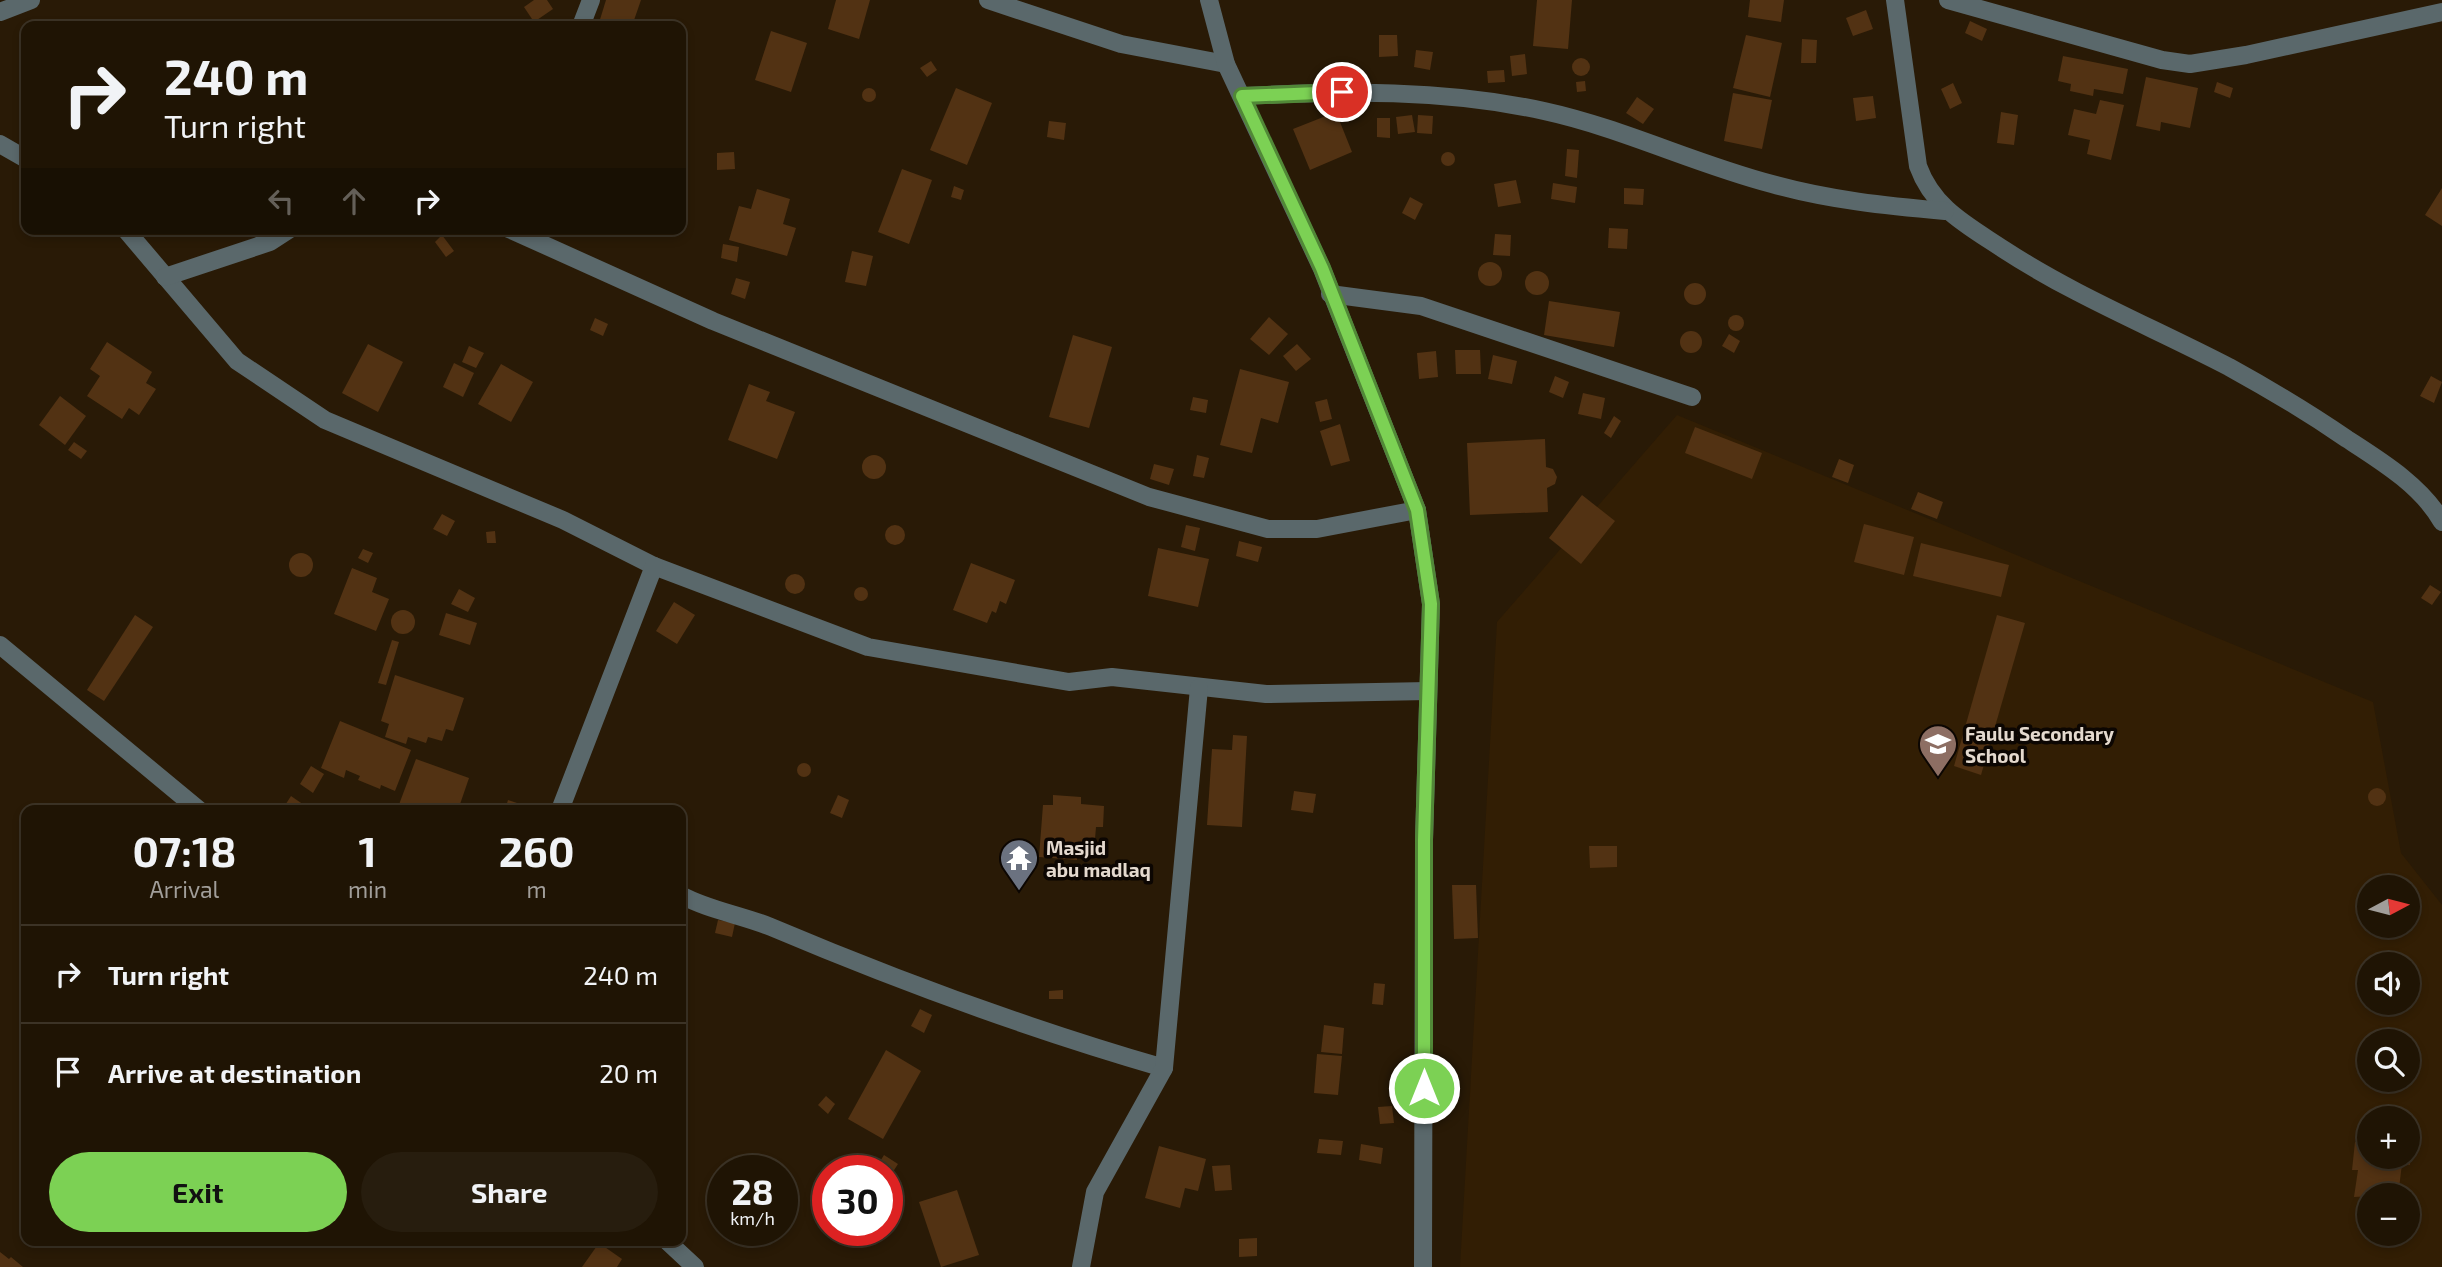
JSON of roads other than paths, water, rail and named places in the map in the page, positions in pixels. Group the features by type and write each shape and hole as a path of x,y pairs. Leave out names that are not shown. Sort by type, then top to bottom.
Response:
{"street":[{"path":"0,12 31,0"},
{"path":"583,21 591,0"},
{"path":"988,0 1121,44 1226,64"},
{"path":"1209,0 1226,64 1331,294 1417,510 1431,604 1423,1267"},
{"path":"1895,0 1918,166 1924,184 1945,211 2056,283 2230,368 2314,417 2383,463 2434,508 2442,522"},
{"path":"1948,0 2162,60 2190,64 2246,55 2442,12"},
{"path":"1242,96 1342,92 1463,96 1546,111 1772,184 1858,203 1945,211"},
{"path":"3,152 21,157"},
{"path":"130,235 237,361 325,420 563,520 654,566 868,647 1069,682 1112,677 1266,694 1428,691"},
{"path":"165,277 270,242 281,235"},
{"path":"522,235 713,321 1149,497 1268,529 1317,529 1417,510"},
{"path":"1331,294 1422,306 1692,397"},
{"path":"563,805 654,566"},
{"path":"0,645 193,805"},
{"path":"1081,1267 1095,1192 1164,1068 1199,688"},
{"path":"686,897 753,920 935,995 1046,1034 1164,1068"},
{"path":"672,1246 695,1267"}],"place":[{"name":"Faulu Secondary School","path":"1938,778"},
{"name":"Masjid abu madlaq","path":"1019,892"}]}
